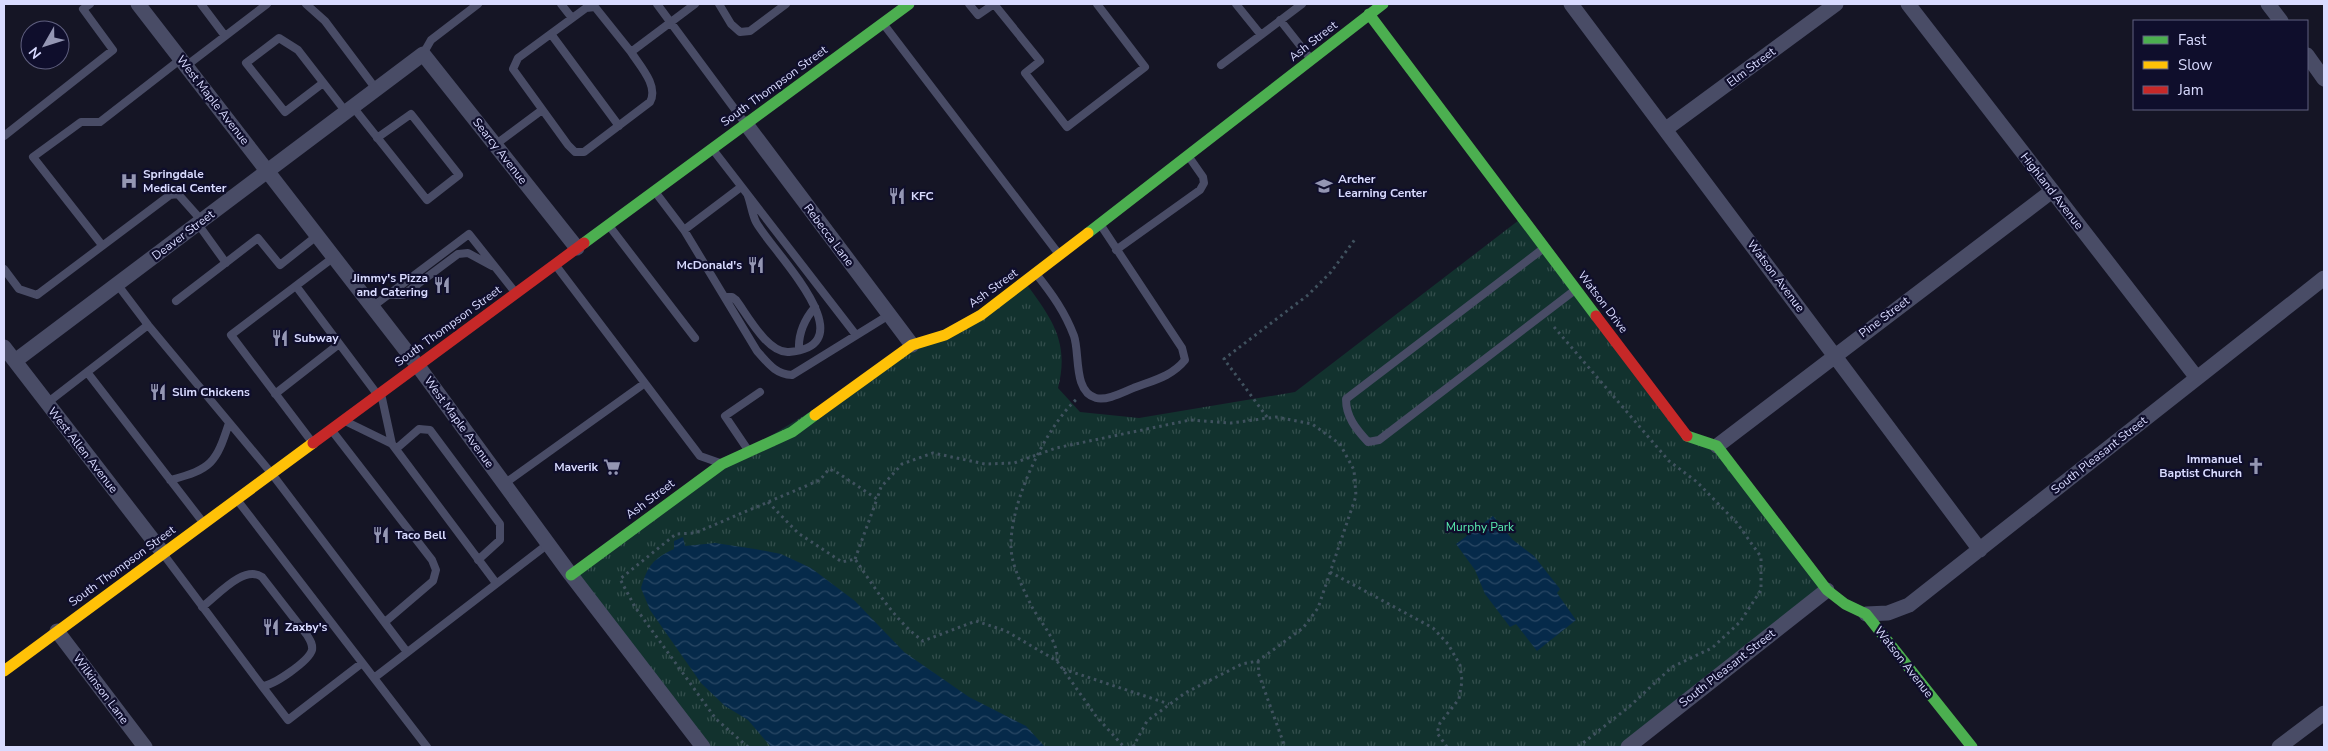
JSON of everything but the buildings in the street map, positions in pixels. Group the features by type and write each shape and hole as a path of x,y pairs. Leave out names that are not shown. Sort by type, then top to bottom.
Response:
{"street":[{"name":"West Maple Avenue","path":"138,4 418,366 571,575 704,747"},
{"name":"South Thompson Street","path":"4,671 909,4"},
{"name":"Ash Street","path":"571,575 722,464 792,432 912,345 945,335 982,315 1383,4"},
{"name":"Watson Avenue","path":"1571,4 1980,550"},
{"name":"Elm Street","path":"1666,130 1836,4"},
{"name":"Highland Avenue","path":"1908,4 2197,378"},
{"path":"2268,4 2281,20"},
{"name":"Watson Drive","path":"1369,14 1687,437 1717,446"},
{"name":"Deaver Street","path":"15,361 423,54"},
{"name":"Searcy Avenue","path":"423,54 577,248"},
{"path":"2308,56 2324,79"},
{"name":"Rebecca Lane","path":"746,124 912,345"},
{"name":"Pine Street","path":"1717,446 1835,354 2052,191"},
{"name":"South Pleasant Street","path":"1866,614 1888,613 1909,605 2324,278"},
{"name":"West Allen Avenue","path":"4,347 163,554"},
{"path":"1717,446 1827,590"},
{"name":"Watson Avenue","path":"1827,590 1845,604 1866,614 1972,747"},
{"name":"South Pleasant Street","path":"1628,747 1827,590"},
{"name":"Wilkinson Lane","path":"57,631 145,747"},
{"path":"2279,747 2324,713"}],"lane":[{"path":"4,136 113,50 81,7 90,4"},
{"path":"200,4 225,36"},
{"path":"306,4 325,21 376,89"},
{"path":"423,54 431,40 478,4"},
{"path":"561,4 572,18"},
{"path":"657,4 746,124"},
{"path":"631,52 695,4"},
{"path":"719,4 732,24 740,32 750,31 784,4"},
{"path":"969,4 978,15 994,4 1040,61 1025,72 1067,127 1145,67 1097,4"},
{"path":"1236,4 1260,35"},
{"path":"1221,65 1302,4"},
{"path":"102,246 34,157 81,122 100,122 225,36 263,5"},
{"path":"595,7 631,52 652,85 653,96 650,102 584,152 575,152 512,69 518,58 572,18 586,8 595,7"},
{"path":"1280,20 1311,60"},
{"path":"883,23 1059,255"},
{"path":"550,34 619,126"},
{"path":"323,83 284,112 246,63 279,38 298,50 323,83 377,138 427,200 459,175 411,114 377,138"},
{"path":"495,145 542,110"},
{"path":"712,149 856,336"},
{"path":"1116,250 1200,190 1204,183 1203,177 1187,155"},
{"path":"684,230 741,187"},
{"path":"655,191 684,230 758,351 773,369 782,374 792,375 889,315"},
{"path":"4,268 19,288 37,295 170,195 178,194 184,199 226,263"},
{"path":"725,297 732,297 736,300 771,346 779,351 809,348 816,341 821,331 820,319 807,292 756,222 748,196"},
{"path":"1035,273 1060,303 1075,338 1081,381 1086,391 1095,398 1107,398 1169,375 1185,360 1182,348 1100,223"},
{"path":"608,225 695,338"},
{"path":"372,307 469,234 516,294"},
{"path":"176,301 258,238 280,265 318,236"},
{"path":"1545,247 1346,399 1349,418 1358,431 1368,442 1379,440 1576,289"},
{"path":"388,295 403,295 458,254 468,253 496,268"},
{"path":"313,444 230,336 334,257"},
{"path":"555,264 700,456 722,464"},
{"path":"117,284 148,325 272,474 407,652"},
{"path":"296,286 380,395 394,447 496,583"},
{"path":"798,350 798,338 807,317 815,307"},
{"path":"47,403 148,325"},
{"path":"275,394 339,344"},
{"path":"87,372 204,524"},
{"path":"504,484 645,383"},
{"path":"749,451 725,416 760,392"},
{"path":"344,421 394,447"},
{"path":"170,480 196,473 219,454 230,423"},
{"path":"394,447 419,428 430,430 500,524 500,540 478,560"},
{"path":"331,430 428,553 436,570 434,581 384,622"},
{"path":"237,499 427,747"},
{"path":"374,678 548,544"},
{"path":"163,554 288,720 362,663"},
{"path":"202,608 241,577 248,573 256,573 262,577 296,620 312,644 308,656 276,682 269,686 262,686"}],"path":[{"path":"1267,417 1224,359 1308,295 1331,272 1356,238"},
{"path":"1554,327 1669,461 1697,482 1737,523 1761,557 1761,590 1740,622 1712,648 1672,667 1630,706 1578,747"},
{"path":"1057,661 1058,652 1033,607 1012,560 1012,524 1023,488 1037,456 1069,406 1086,391"},
{"path":"855,559 881,487 902,464 933,452 985,464 1014,463 1056,448 1120,436 1162,424 1190,420 1231,423 1276,416 1312,424 1340,444 1354,470 1356,496 1318,608 1304,628 1258,661 1242,664 1185,694 1147,720 1133,747"},
{"path":"748,747 716,719 635,607 620,578 676,534 695,533 820,480 829,469 877,499"},
{"path":"768,502 798,533 813,543 842,562 855,559"},
{"path":"855,559 910,632 923,641 976,622 1006,631 1057,661 1096,716 1124,747"},
{"path":"1330,572 1433,628 1448,644 1460,666 1462,681 1459,699 1440,723 1437,733 1447,747"},
{"path":"1258,661 1259,675 1285,747"},
{"path":"1063,669 1170,704"}],"green space":[{"name":"Murphy Park","path":"1523,217 1687,437 1717,446 1827,590 1628,747 703,747 571,575 699,479 1025,282 1050,319 1060,343 1062,357 1058,388 1080,412 1139,418 1295,392"}],"water":[{"path":"1493,516 1513,540 1534,556 1560,589 1557,593 1576,620 1537,651 1516,624 1510,627 1485,594 1475,570 1456,544"},
{"path":"683,537 685,546 715,543 755,549 781,554 811,568 855,601 904,652 969,697 1026,726 1045,747 771,747 748,720 725,706 701,683 650,610 641,588 646,574 656,560 674,549 674,541"}],"traffic: fast":[{"path":"584,243 909,4"},
{"path":"1088,233 1383,4"},
{"path":"1369,14 1596,316"},
{"path":"571,575 722,464 792,432 815,415"},
{"path":"1687,436 1717,446 1827,590 1845,604 1866,614 1972,747"}],"traffic: slow":[{"path":"815,415 912,345 945,335 981,315 1088,233"},
{"path":"4,671 313,443"}],"traffic: jam":[{"path":"313,443 584,243"},
{"path":"1596,316 1687,436"}],"place":[{"name":"Springdale Medical Center","path":"129,181"},
{"name":"Archer Learning Center","path":"1324,186"},
{"name":"KFC","path":"897,196"},
{"name":"McDonald's","path":"756,265"},
{"name":"Jimmy's Pizza and Catering","path":"442,285"},
{"name":"Subway","path":"280,338"},
{"name":"Slim Chickens","path":"158,392"},
{"name":"Immanuel Baptist Church","path":"2256,466"},
{"name":"Maverik","path":"612,467"},
{"name":"Taco Bell","path":"381,535"},
{"name":"Zaxby's","path":"271,627"}]}
